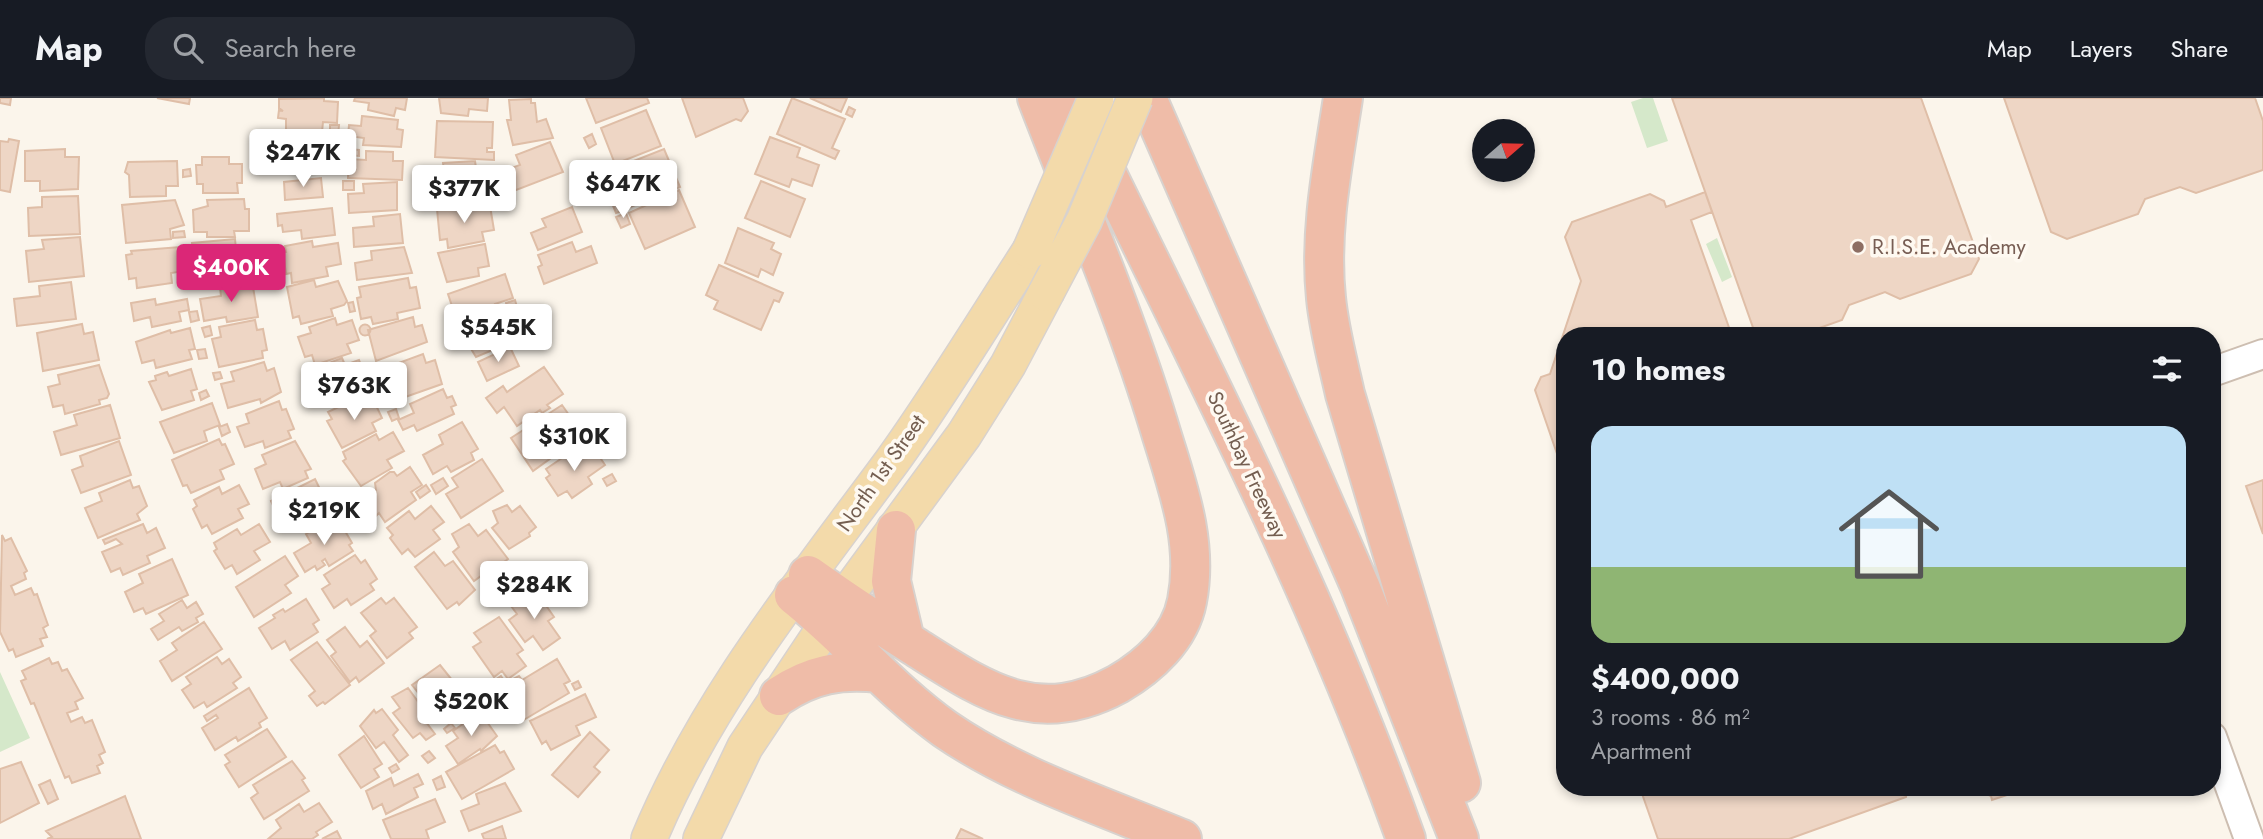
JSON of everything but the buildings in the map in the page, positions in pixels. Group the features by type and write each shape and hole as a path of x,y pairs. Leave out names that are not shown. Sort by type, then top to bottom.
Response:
{"highway":[{"path":"801,585 835,611 905,640 977,686 999,696 1023,702 1061,703 1101,693 1137,673 1166,645 1186,604 1191,559 1182,502 1139,360 1037,98"},
{"name":"Southbay Freeway","path":"1070,98 1312,602 1376,755 1406,839"},
{"path":"1147,98 1360,586 1459,839"},
{"path":"1343,98 1325,219 1326,298 1334,345 1345,394 1476,839"},
{"path":"895,530 891,581 905,640"},
{"path":"835,611 879,673 895,690 946,729 1000,762 1182,839"},
{"path":"779,695 817,675 848,670 879,673"}],"main road":[{"name":"North 1st Street","path":"649,839 680,772 719,703 895,457 1030,251 1096,98"},
{"name":"North 1st Street","path":"701,839 745,747 835,611 926,491 990,395 1084,221 1135,98"}],"street":[{"path":"2221,369 2263,354"},
{"path":"2221,762 2249,839"}],"green space":[{"path":"1653,98 1668,141 1647,148 1631,102"},
{"path":"1717,238 1732,277 1722,282 1706,244"},
{"path":"0,672 30,738 0,752"}],"place":[{"name":"R.I.S.E. Academy","path":"1858,247"}]}
